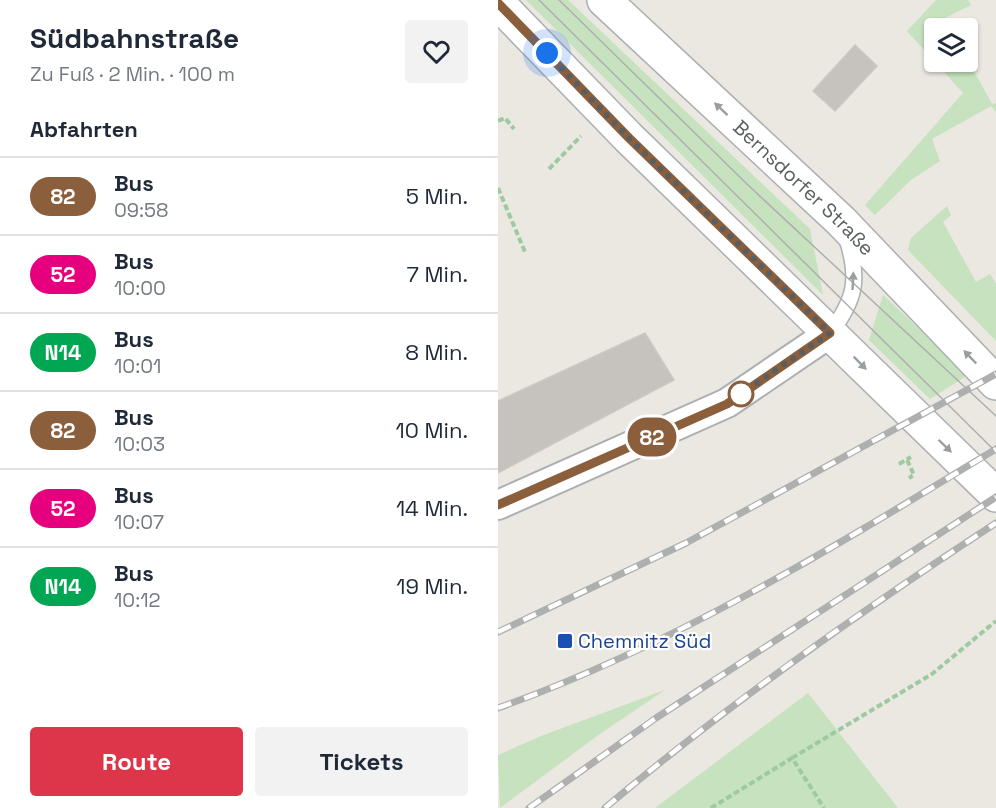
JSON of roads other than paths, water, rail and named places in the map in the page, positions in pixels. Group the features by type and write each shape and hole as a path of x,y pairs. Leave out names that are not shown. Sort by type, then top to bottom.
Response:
{"street":[{"name":"Bernsdorfer Straße","path":"604,0 841,221 996,383"},
{"path":"498,3 629,138 996,495"},
{"path":"498,506 727,404 830,333"}],"lane":[{"path":"830,333 849,308 852,292 854,260 841,221"}],"tram line":[{"path":"539,0 996,452"},
{"path":"559,0 749,186 996,416"}],"railway":[{"path":"498,632 686,543 996,374"},
{"path":"498,708 564,683 691,624 815,557 996,449"},
{"path":"529,808 656,718 996,497"},
{"path":"605,808 747,695 895,590 996,523"}],"place":[{"name":"Chemnitz Süd","path":"565,641"}]}
